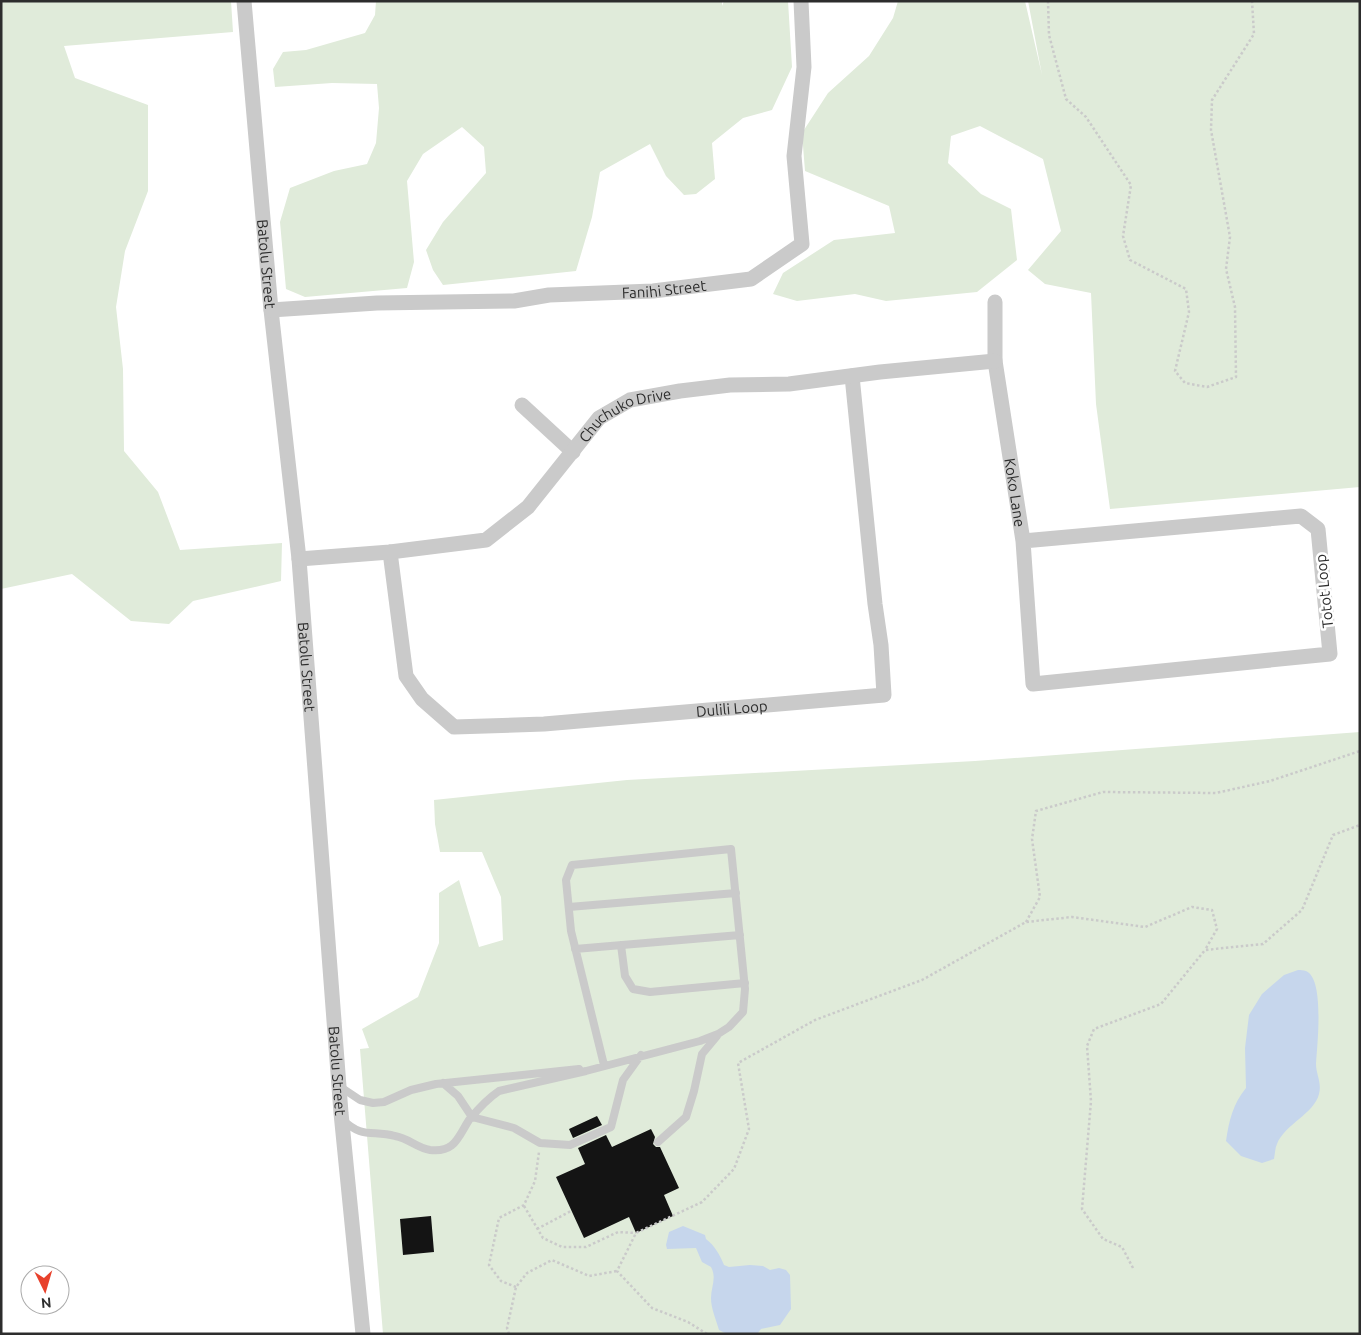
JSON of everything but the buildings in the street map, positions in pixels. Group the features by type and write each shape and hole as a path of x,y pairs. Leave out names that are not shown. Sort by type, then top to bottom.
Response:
{"street":[{"name":"Batolu Street","path":"244,1 271,310 299,559 341,1118 363,1334"},
{"name":"Fanihi Street","path":"271,310 377,303 514,301 549,295 653,291 750,279 802,244 794,156 804,67 801,1"},
{"name":"Koko Lane","path":"995,302 996,361 1023,542 1033,684"},
{"name":"Chuchuko Drive","path":"299,559 390,552 486,540 528,506 599,418 630,400 722,386 789,384 996,361"},
{"name":"Dulili Loop","path":"390,552 406,676 422,699 454,727 544,724 884,695 881,645 874,604 852,376"},
{"path":"522,405 573,452"},
{"name":"Totot Loop","path":"1023,542 1301,516 1318,529 1330,654 1033,684"}],"lane":[{"path":"341,1118 354,1130 372,1134 393,1135 424,1149 442,1150 458,1141 472,1118 490,1097 499,1091 613,1064 700,1041 718,1034 729,1027 743,1012 745,983 731,849 572,865 566,880 571,930 604,1065"},
{"path":"569,907 736,893"},
{"path":"575,949 740,935"},
{"path":"621,945 625,976 634,989 650,992 745,983"},
{"path":"658,1142 686,1117 702,1054 718,1034"},
{"path":"443,1083 458,1096 472,1118 514,1128 540,1143 570,1145 611,1127 623,1080 641,1056"},
{"path":"339,1086 360,1100 373,1103 384,1102 410,1090 443,1083 613,1064"}],"path":[{"path":"1048,1 1049,35 1066,99 1086,117 1130,185 1123,236 1130,260 1186,289 1189,312 1175,371 1185,383 1207,387 1236,377 1235,308 1226,269 1230,237 1211,130 1212,100 1254,34 1252,1"},
{"path":"1026,922 1040,898 1032,840 1036,811 1103,792 1216,793 1270,781 1360,751"},
{"path":"1205,950 1263,944 1302,910 1332,835 1360,825"},
{"path":"524,1205 543,1238 562,1246 586,1247 618,1232 636,1233 702,1202 734,1169 749,1129 738,1063 815,1020 922,980 1026,922 1072,917 1145,927 1192,906 1212,910 1217,929 1205,950 1161,1004 1094,1029 1087,1046 1091,1101 1082,1208 1103,1239 1122,1247 1133,1268"},
{"path":"516,1287 501,1281 489,1266 499,1218 524,1205 535,1181 540,1143"},
{"path":"537,1229 571,1211"},
{"path":"618,1271 636,1233"},
{"path":"509,1334 506,1328 516,1287 527,1273 552,1260 589,1276 618,1271"},
{"path":"618,1271 652,1308 688,1322 707,1334"}],"green space":[{"path":"1,1 231,1 233,32 64,46 75,78 148,105 148,191 125,251 116,307 123,369 124,451 158,492 180,550 282,543 281,581 193,601 169,624 131,621 72,574 1,589"},
{"path":"376,1 722,1 722,6 724,1 788,1 792,67 772,110 743,118 712,143 715,179 696,194 684,195 666,176 650,144 600,172 592,217 576,271 443,285 433,270 426,250 443,222 486,173 484,147 462,127 423,154 407,181 414,262 407,288 305,297 286,289 280,222 290,188 334,171 367,164 376,143 379,108 377,84 332,83 275,87 273,69 283,52 306,50 365,33 375,15"},
{"path":"898,1 1025,1 1042,75 1028,1 1360,1 1360,487 1110,509 1096,404 1091,293 1045,284 1028,270 1061,231 1043,159 980,126 951,136 948,163 981,194 1011,209 1017,260 977,292 886,301 855,294 797,301 773,294 783,273 834,240 895,233 889,206 805,171 802,133 828,93 869,56 893,18"},
{"path":"1360,732 1360,1334 383,1334 360,1049 369,1048 362,1029 418,997 439,943 439,893 459,880 479,947 503,940 501,897 482,852 440,852 435,824 434,800 627,780 975,761"}],"water":[{"path":"1298,970 1306,971 1312,977 1316,986 1318,1029 1316,1068 1320,1086 1319,1094 1306,1113 1281,1137 1276,1146 1274,1159 1262,1163 1241,1156 1226,1141 1232,1113 1246,1088 1245,1048 1249,1015 1262,994 1284,975"},
{"path":"683,1226 705,1235 706,1239 717,1251 724,1265 729,1267 763,1266 770,1270 779,1268 786,1270 790,1275 791,1309 780,1325 761,1329 757,1334 727,1334 719,1330 711,1302 714,1279 711,1267 702,1262 696,1248 667,1249 669,1232"}]}
